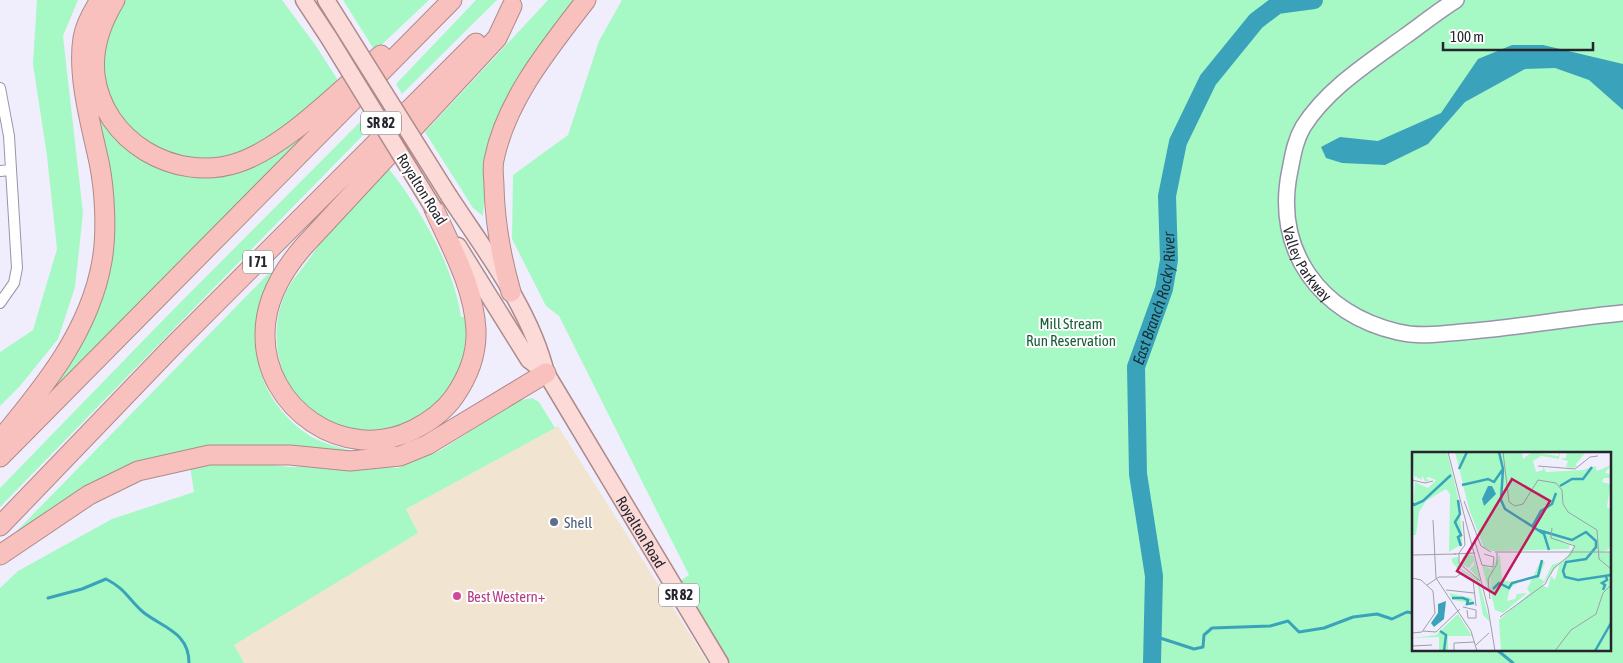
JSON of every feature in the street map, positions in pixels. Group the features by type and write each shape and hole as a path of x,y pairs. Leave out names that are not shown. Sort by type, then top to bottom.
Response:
{"highway":[{"path":"0,440 42,390 64,356 90,303 102,260 103,188 87,111 83,38 91,16 100,0"},
{"path":"114,0 102,23 95,59 95,76 104,104 118,128 139,148 170,164 192,169 235,164 254,156 272,145 302,122 444,0"},
{"path":"0,457 452,0"},
{"path":"511,292 503,266 495,214 493,161 511,108 555,40 586,0"},
{"path":"434,208 463,274 471,299 476,330 475,350 469,371 460,388 440,413 407,433 393,437 364,440 328,432 302,415 291,405 276,385 268,364 265,341 266,322 268,310 279,280 304,246 497,38 515,3"},
{"name":"I 71","path":"0,526 173,346 515,3"},
{"path":"0,555 89,495 138,472 209,455 290,455 350,461 400,456 427,445 546,373"}],"main road":[{"name":"Royalton Road","path":"304,0 529,360 546,373"},
{"name":"Royalton Road","path":"326,0 511,292 540,348 546,373 720,663"}],"street":[{"name":"Valley Parkway","path":"1456,0 1360,69 1318,107 1303,127 1295,146 1285,204 1287,227 1294,249 1303,266 1316,285 1344,310 1376,326 1403,333 1433,335 1493,330 1623,313"},
{"path":"0,88 9,136 17,275 0,303"},
{"path":"0,171 11,170"}],"shaded area":[{"path":"558,426 708,663 244,663 233,645 418,533 406,509"}],"green space":[{"path":"37,0 78,0 63,36 83,213 75,287 58,339 20,386 0,406 0,352 33,330 57,249 47,156 33,64"},
{"path":"126,0 282,0 316,46 341,85 264,145 220,162 174,159 131,133 110,103 102,70 105,39 115,15"},
{"path":"343,0 429,0 375,51"},
{"path":"476,0 497,0 402,94 396,84"},
{"path":"548,0 580,0 486,175 483,216 473,208 425,132"},
{"name":"Mill Stream Run Reservation","path":"622,0 1623,0 1623,663 722,663 674,585 689,575 559,316 546,306 512,239 513,175 568,135 599,41"},
{"path":"90,101 128,150 152,165 190,175 311,129 53,394 49,389 106,262"},
{"path":"362,120 369,129 0,507 0,488 168,315"},
{"path":"389,169 424,220 443,258 451,278 461,317 466,317 466,333 463,357 455,380 447,393 436,404 424,414 394,427 363,431 348,429 327,421 309,409 295,393 284,375 278,355 279,311 290,284 314,253 334,228"},
{"path":"272,270 274,271 264,293 258,316 256,339 258,361 264,383 275,402 290,420 310,436 327,444 357,452 185,455 0,548"},
{"path":"532,398 539,402 555,428 406,509 418,533 234,645 244,663 0,663 0,588 18,571 112,519 194,492 190,466 224,460 290,467 373,466 398,468 441,450 508,407 521,400"}],"water":[{"path":"1512,45 1543,45 1623,64 1623,110 1589,80 1555,68 1525,69 1465,102 1428,144 1385,165 1342,163 1326,158 1321,147 1340,137 1378,141 1441,113 1478,59"}],"waterway":[{"name":"East Branch Rocky River","path":"1152,663 1154,576 1138,474 1136,367 1164,289 1169,260 1167,196 1178,142 1208,80 1256,21 1277,5 1314,0"},
{"path":"48,598 82,589 106,579 123,590 143,612 180,637 185,644 189,663"},
{"path":"1151,635 1194,649 1203,647 1204,635 1212,628 1270,626 1288,621 1299,632 1324,628 1353,617 1377,614 1392,619 1407,612 1412,613"},
{"path":"1497,650 1513,663"}],"place":[{"name":"Shell","path":"554,522"},
{"name":"Best Western+","path":"457,596"}]}
